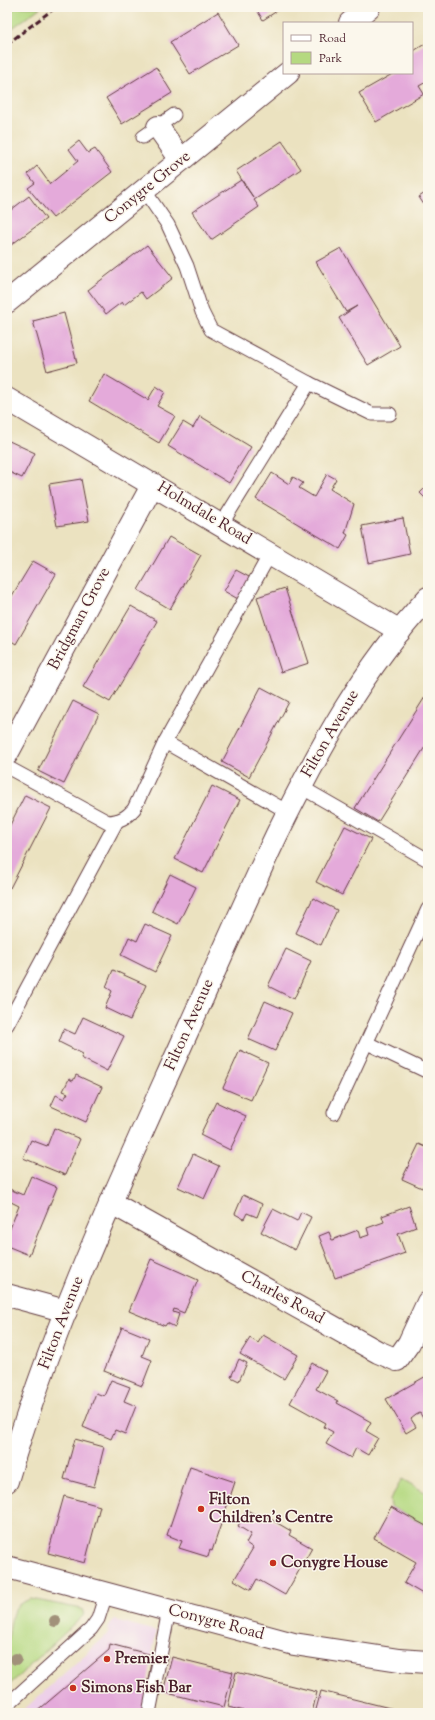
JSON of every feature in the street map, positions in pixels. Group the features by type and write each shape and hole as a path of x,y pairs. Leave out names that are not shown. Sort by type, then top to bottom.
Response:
{"street":[{"path":"351,22 369,7"},
{"name":"Conygre Grove","path":"7,302 287,74"},
{"path":"158,126 181,160"},
{"name":"Holmdale Road","path":"7,399 400,631"},
{"name":"Bridgman Grove","path":"7,754 153,484"},
{"name":"Filton Avenue","path":"7,1481 38,1385 110,1202 234,926 288,812 320,750 366,675 428,598"},
{"name":"Charles Road","path":"110,1202 378,1352 397,1360 409,1343 428,1302"},
{"path":"7,1295 66,1311"},
{"name":"Conygre Road","path":"7,1567 294,1644 399,1660 428,1662"}],"lane":[{"path":"144,190 168,225 187,266 202,312 212,330 309,383 372,414 390,414"},
{"path":"221,525 309,383"},
{"path":"7,767 108,822 117,822 126,818 134,809 165,742 270,554"},
{"path":"165,742 288,812"},
{"path":"301,787 428,860"},
{"path":"7,1025 117,822"},
{"path":"334,1113 428,909"},
{"path":"367,1043 428,1072"},
{"path":"7,1705 90,1629 98,1619 106,1594"},
{"path":"149,1713 169,1610"}],"shaded area":[{"path":"115,1620 156,1631 143,1713 20,1713 108,1634 109,1626"}],"green space":[{"path":"17,7 41,7 7,32 7,13"},
{"path":"402,1479 428,1494 428,1527 391,1507 390,1500"},
{"path":"31,1599 82,1609 84,1615 7,1687 8,1646 12,1615 18,1605"}],"building":[{"path":"255,7 283,7 263,20"},
{"path":"218,12 238,45 190,74 170,42"},
{"path":"428,42 428,81 419,86 424,94 376,122 359,93 392,74 413,74 413,51"},
{"path":"156,67 172,93 122,124 106,98"},
{"path":"79,141 88,153 95,149 112,172 53,218 28,188 35,183 28,174 37,166 50,184 78,161 69,149"},
{"path":"282,141 301,169 254,200 259,207 211,240 192,212 241,180 253,197 236,171"},
{"path":"428,191 428,211 419,197"},
{"path":"29,196 46,219 7,248 7,213"},
{"path":"147,245 173,278 146,299 141,292 124,305 122,302 106,314 88,290"},
{"path":"341,248 400,346 368,365 339,318 357,306 346,312 316,262"},
{"path":"64,313 77,363 47,371 33,321"},
{"path":"104,374 148,400 156,386 165,392 157,406 175,416 159,443 89,401"},
{"path":"200,416 251,447 229,483 168,446 183,422 193,428"},
{"path":"7,440 35,453 22,478 7,471"},
{"path":"272,473 289,484 293,477 303,483 299,488 314,497 327,474 336,479 330,489 354,504 345,533 348,535 340,549 256,499"},
{"path":"81,479 89,521 57,526 49,484"},
{"path":"428,485 428,501 420,493"},
{"path":"403,518 410,554 369,563 362,526"},
{"path":"169,537 201,555 170,609 138,590"},
{"path":"33,561 56,574 16,644 7,638 7,604"},
{"path":"236,570 251,578 238,599 224,591"},
{"path":"285,588 309,663 281,672 257,597"},
{"path":"131,606 157,621 110,702 83,687"},
{"path":"261,687 289,702 249,777 222,762"},
{"path":"425,697 428,699 428,742 378,822 355,808"},
{"path":"73,701 99,714 64,784 38,771"},
{"path":"212,786 240,800 203,873 175,859"},
{"path":"25,795 51,808 10,888 7,886 7,831"},
{"path":"345,826 371,839 342,895 316,882"},
{"path":"170,874 196,887 178,924 152,911"},
{"path":"313,898 337,910 321,945 296,933"},
{"path":"145,924 172,936 155,972 121,955 129,937 137,941"},
{"path":"286,949 311,961 294,999 268,986"},
{"path":"113,970 146,985 130,1020 105,1008 112,991 106,987"},
{"path":"265,1001 292,1013 275,1051 248,1039"},
{"path":"83,1017 124,1036 107,1071 81,1058 83,1054 59,1042 64,1029 75,1034"},
{"path":"240,1050 268,1063 251,1100 223,1088"},
{"path":"76,1075 102,1087 86,1122 51,1106 56,1095 64,1099 68,1093 63,1091 69,1079 73,1081"},
{"path":"216,1102 246,1116 230,1150 200,1135"},
{"path":"54,1128 80,1139 65,1175 23,1158 31,1140 47,1146"},
{"path":"428,1142 428,1178 422,1188 402,1179 419,1144 426,1147"},
{"path":"193,1154 219,1166 204,1199 178,1187"},
{"path":"31,1176 57,1187 29,1255 7,1246 7,1236 19,1206 7,1200 7,1188 23,1195"},
{"path":"243,1195 262,1204 257,1217 247,1213 244,1219 235,1214"},
{"path":"409,1206 416,1227 398,1234 405,1253 335,1278 319,1236 329,1232 332,1240 358,1230 360,1238 369,1235 367,1228 384,1222 382,1216"},
{"path":"273,1209 297,1221 301,1212 311,1217 295,1250 261,1232"},
{"path":"151,1259 198,1280 184,1313 174,1309 173,1312 179,1314 175,1327 167,1323 165,1326 129,1311"},
{"path":"122,1327 149,1338 142,1356 152,1360 142,1386 104,1371"},
{"path":"263,1335 298,1355 284,1379 240,1354 250,1338 258,1343"},
{"path":"239,1359 247,1363 239,1381 231,1377"},
{"path":"312,1363 326,1371 316,1389 338,1401 337,1403 371,1422 366,1431 378,1438 368,1455 356,1448 351,1458 326,1444 333,1432 324,1427 326,1423 290,1403"},
{"path":"428,1375 428,1420 425,1422 420,1413 416,1415 411,1419 416,1427 406,1433 386,1399"},
{"path":"111,1380 130,1387 124,1401 136,1406 125,1434 115,1430 111,1439 83,1427 96,1393 104,1396"},
{"path":"75,1439 104,1447 94,1487 64,1479"},
{"name":"Filton Children's Centre","path":"190,1467 235,1482 212,1551 210,1550 208,1557 179,1548 182,1541 167,1535"},
{"path":"64,1496 100,1506 85,1563 48,1553"},
{"path":"391,1507 428,1527 428,1597 404,1583 416,1562 374,1538"},
{"name":"Conygre House","path":"247,1510 265,1520 267,1517 291,1531 289,1535 312,1548 285,1595 257,1579 251,1590 234,1580 253,1548 246,1543 251,1534 238,1526"},
{"path":"110,1644 152,1655 143,1713 35,1713 109,1650"},
{"path":"172,1657 233,1672 224,1707 163,1692"},
{"path":"236,1672 317,1692 312,1713 253,1713 228,1707"},
{"path":"321,1691 402,1711 402,1713 315,1713"}],"railway":[{"path":"7,44 56,7"}],"place":[{"name":"Filton Children's Centre","path":"201,1509"},
{"name":"Conygre House","path":"273,1563"},
{"name":"Premier","path":"107,1659"},
{"name":"Simons Fish Bar","path":"73,1688"}]}
